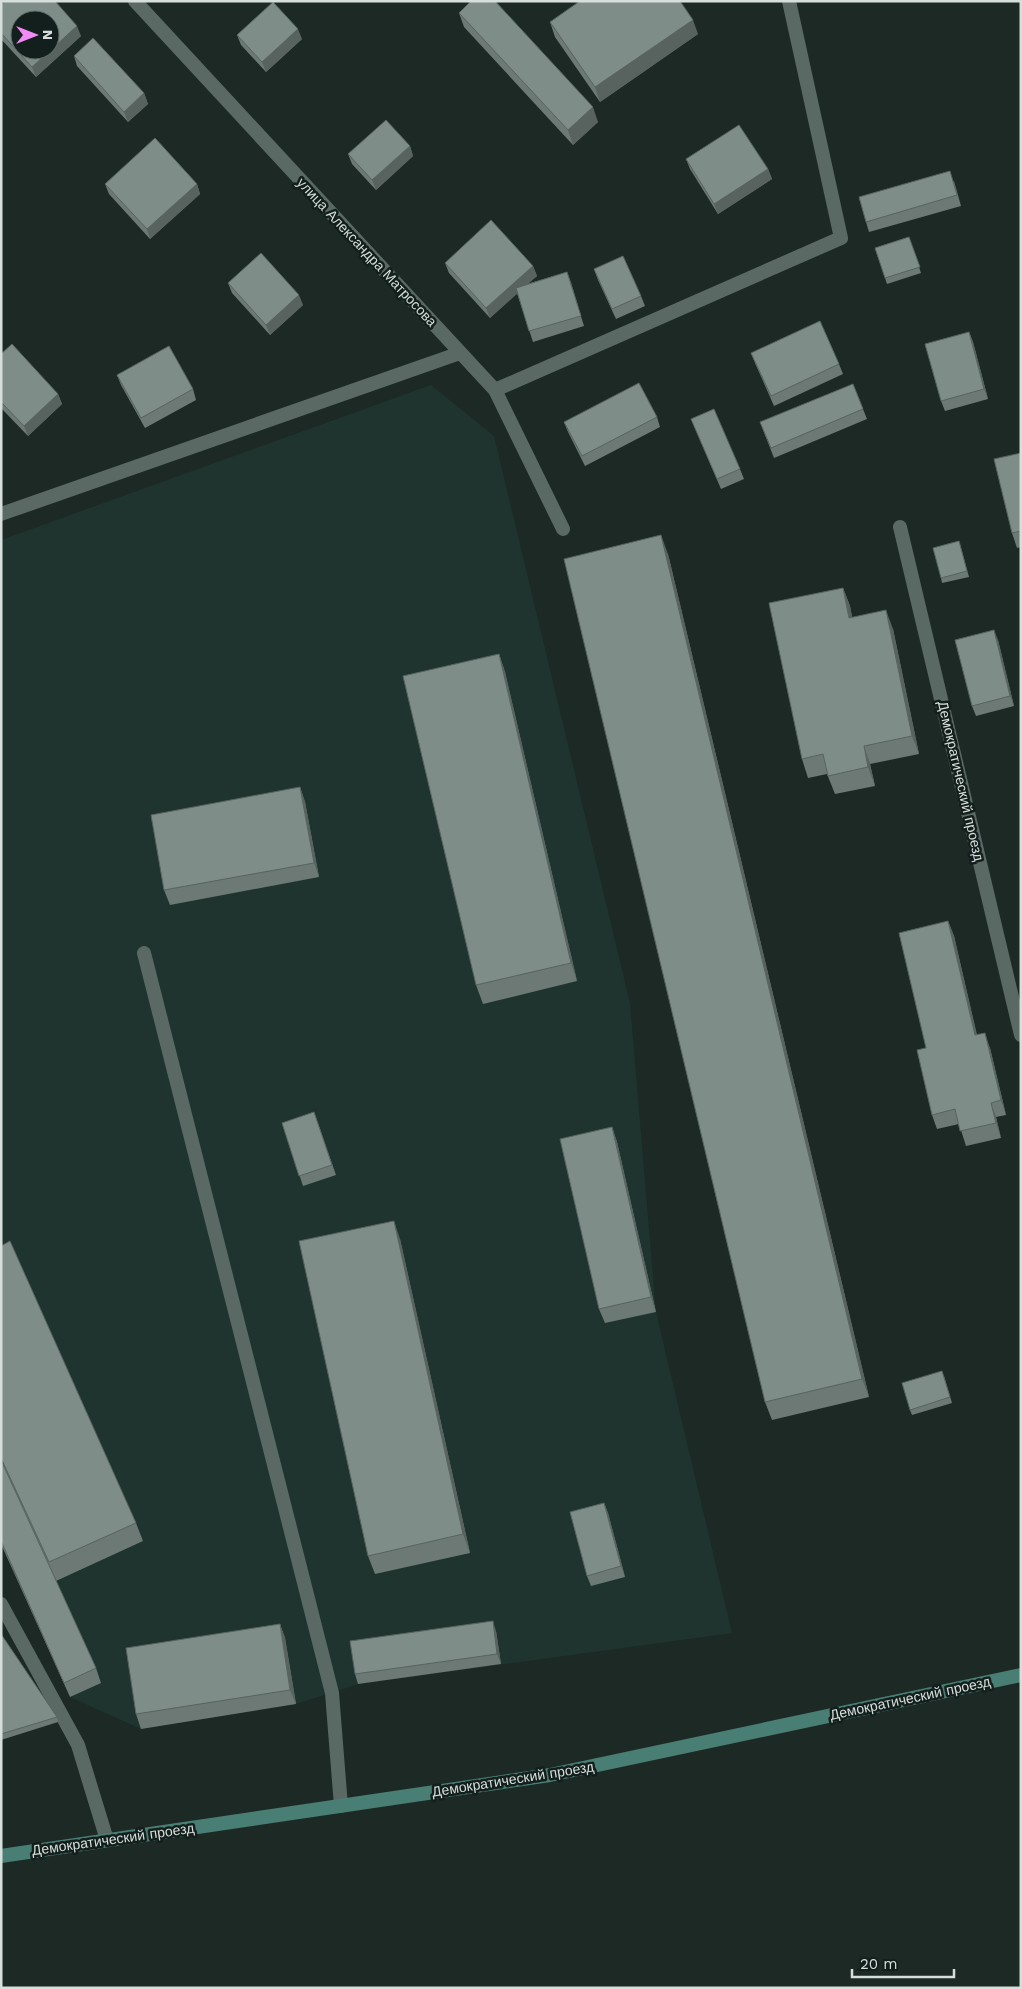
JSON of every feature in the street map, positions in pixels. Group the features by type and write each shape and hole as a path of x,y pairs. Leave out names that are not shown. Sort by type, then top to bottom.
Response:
{"main road":[{"name":"Демократический проезд","path":"1,1856 550,1775 1021,1675"}],"street":[{"name":"улица Александра Матросова","path":"135,1 495,390 563,529"},
{"path":"495,390 841,238 789,1"},
{"path":"1,514 460,353"},
{"name":"Демократический проезд","path":"900,527 1021,1035"},
{"path":"144,953 332,1693 341,1806"},
{"path":"1,1604 78,1745 107,1840"}],"shaded area":[{"path":"431,385 494,436 630,1003 656,1312 732,1633 359,1684 296,1704 141,1729 70,1697 1,1544 1,540"}],"building":[{"path":"5,1 55,1 77,26 60,41 60,10 10,10 10,43 1,33 1,4"},
{"path":"471,1 495,1 593,107 568,130 459,13"},
{"path":"580,1 680,1 693,20 595,87 550,22"},
{"path":"273,2 298,29 262,62 237,35"},
{"path":"93,38 144,93 124,112 74,56"},
{"path":"26,60 40,60 32,67"},
{"path":"386,120 410,146 372,180 348,154"},
{"path":"739,125 768,169 714,204 686,159"},
{"path":"155,138 197,184 147,229 105,184"},
{"path":"950,171 957,195 866,222 859,197"},
{"path":"491,220 533,266 486,308 445,263"},
{"path":"909,237 920,267 885,278 875,248"},
{"path":"261,253 299,295 266,325 228,283"},
{"path":"623,256 641,296 612,309 594,269"},
{"path":"567,272 581,316 529,331 516,288"},
{"path":"820,321 839,364 771,396 751,353"},
{"path":"969,332 984,389 941,401 925,344"},
{"path":"12,344 58,394 24,426 1,402 1,354"},
{"path":"169,346 193,389 141,418 117,375"},
{"path":"639,383 657,417 582,456 564,422"},
{"path":"853,384 863,409 771,448 760,422"},
{"path":"714,409 740,469 717,479 691,419"},
{"path":"1021,453 1021,531 1012,533 994,459"},
{"path":"661,535 862,1379 765,1402 564,559"},
{"path":"959,541 967,571 941,578 933,548"},
{"path":"843,588 849,618 886,610 912,736 864,746 868,767 828,776 823,754 802,759 769,603"},
{"path":"994,630 1010,696 972,706 955,640"},
{"path":"499,654 571,963 476,985 403,676"},
{"path":"300,787 314,863 164,890 151,815"},
{"path":"948,921 975,1035 985,1033 1001,1100 991,1103 996,1123 960,1131 955,1109 932,1115 917,1050 926,1048 899,933"},
{"path":"314,1112 332,1165 299,1176 282,1123"},
{"path":"612,1127 651,1297 599,1309 560,1139"},
{"path":"394,1221 463,1534 368,1556 299,1241"},
{"path":"10,1241 136,1523 49,1562 1,1458 1,1246"},
{"path":"942,1371 950,1397 910,1410 902,1383"},
{"path":"1,1460 96,1668 64,1683 1,1541"},
{"path":"604,1503 621,1566 587,1576 570,1512"},
{"path":"493,1621 497,1654 355,1674 350,1641"},
{"path":"280,1624 290,1690 136,1714 126,1648"},
{"path":"1,1634 57,1717 1,1734"}]}
